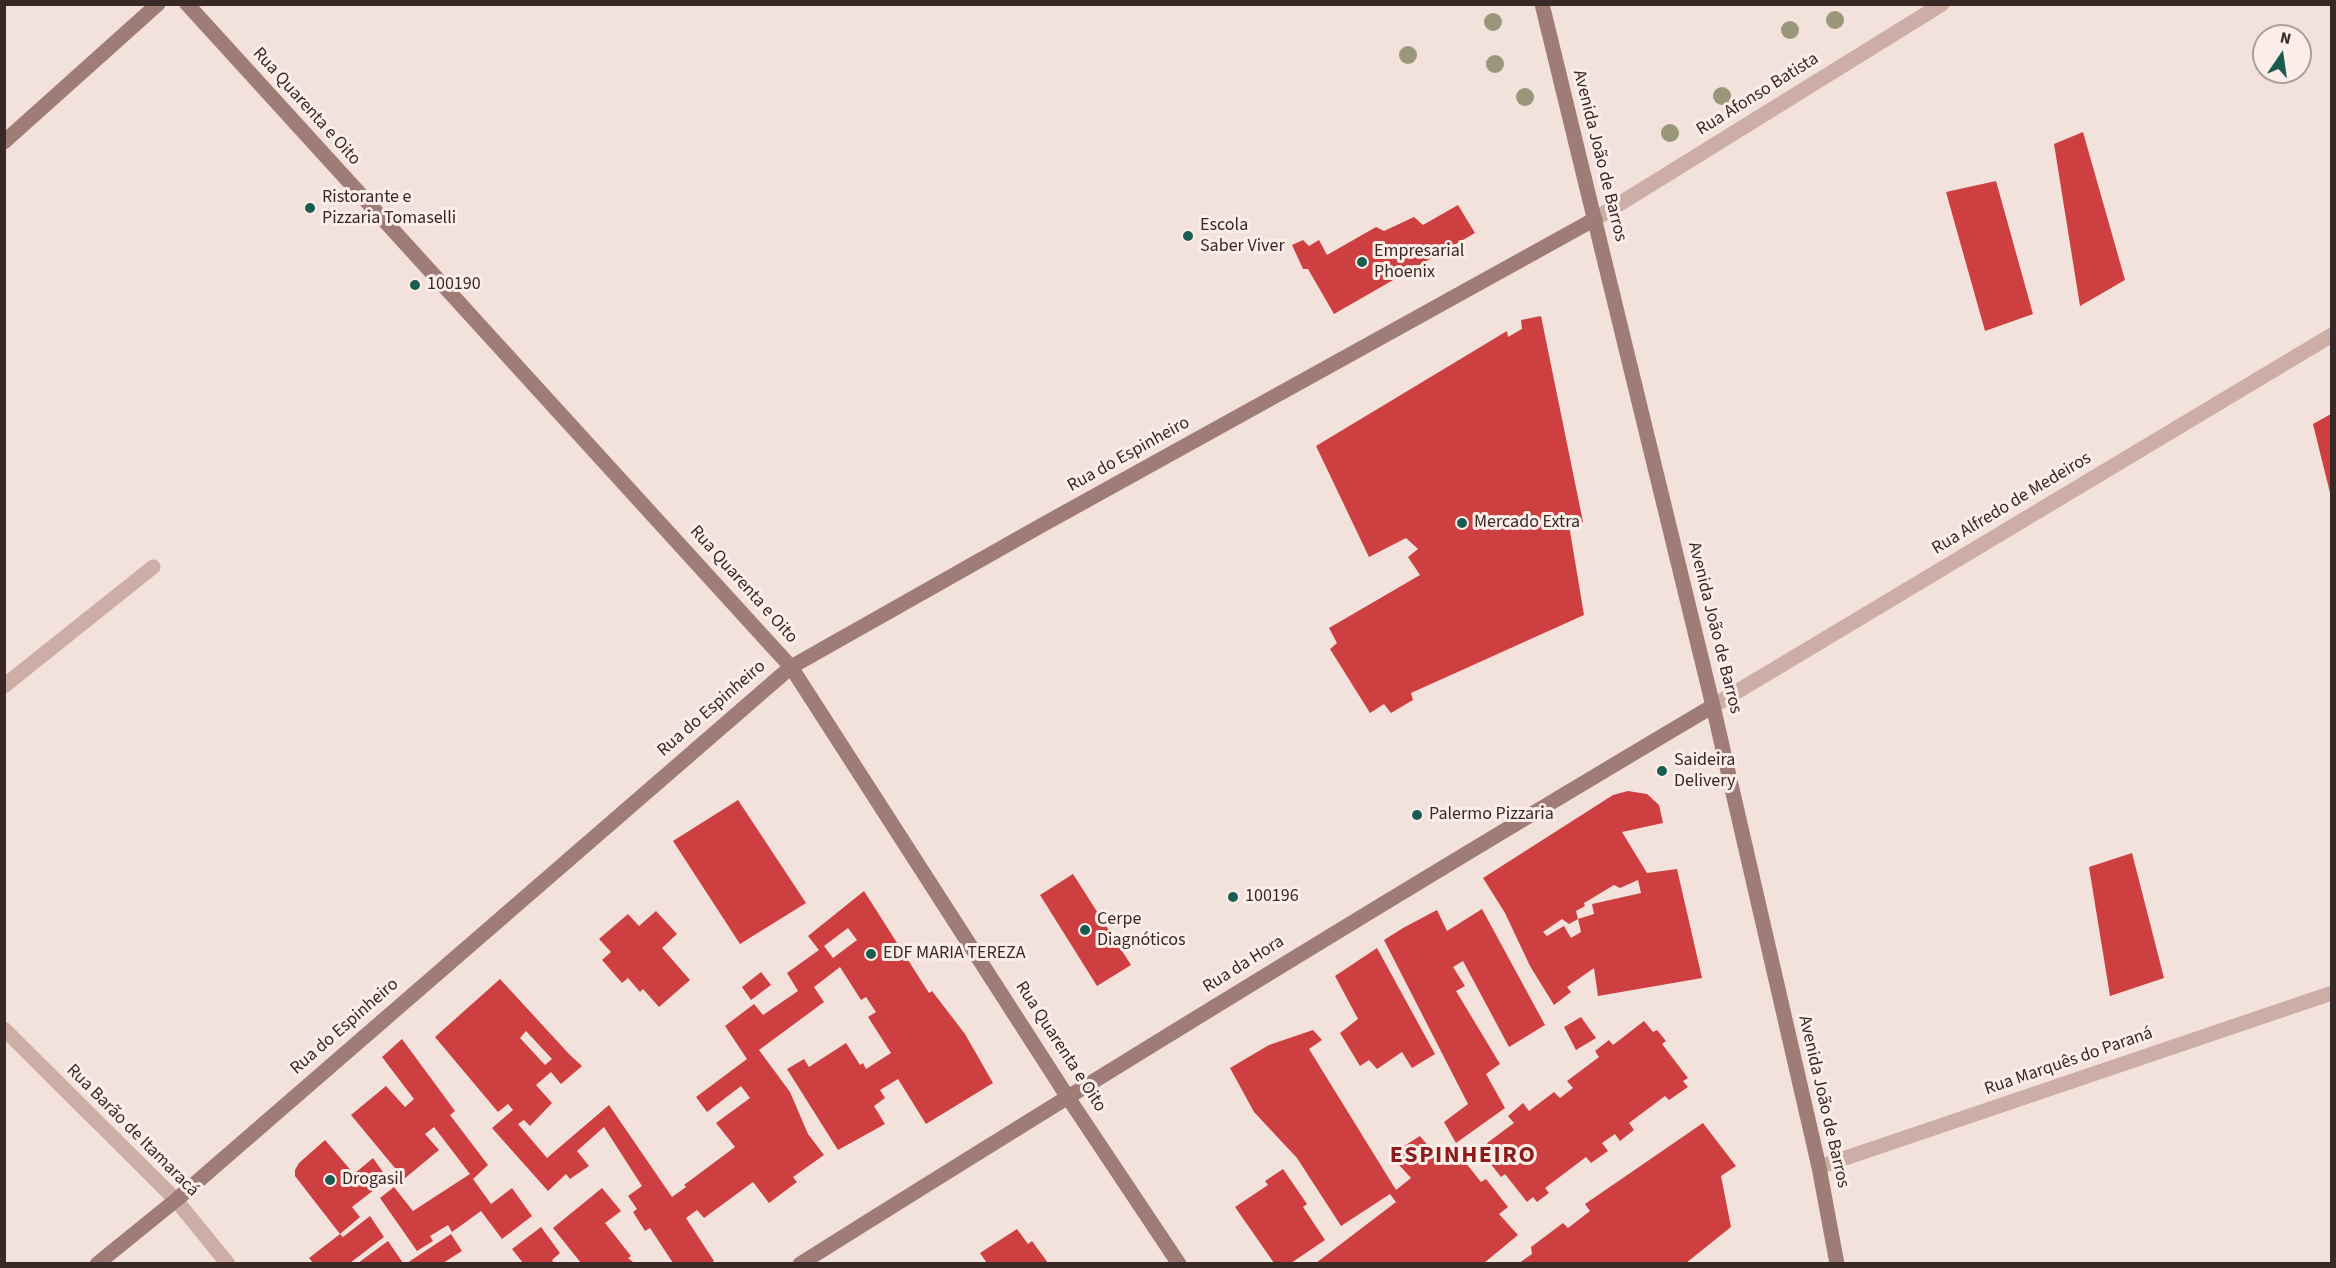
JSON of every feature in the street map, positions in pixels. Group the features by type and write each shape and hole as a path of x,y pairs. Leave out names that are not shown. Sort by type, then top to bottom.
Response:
{"main road":[{"path":"4,142 158,4"},
{"name":"Rua Quarenta e Oito","path":"187,4 791,667 1067,1096 1179,1263"},
{"name":"Avenida João de Barros","path":"1542,4 1713,706 1819,1167 1837,1263"},
{"name":"Rua do Espinheiro","path":"97,1263 176,1200 791,667 1595,219"},
{"name":"Rua da Hora","path":"800,1263 1414,883 1713,706"}],"street":[{"name":"Rua Afonso Batista","path":"1595,219 1942,4"},
{"name":"Rua Alfredo de Medeiros","path":"1713,706 2331,335"},
{"path":"4,686 153,567"},
{"name":"Rua Marquês do Paraná","path":"1819,1167 2331,993"},
{"name":"Rua Barão de Itamaracá","path":"4,1029 176,1200 228,1263"}],"building":[{"path":"2083,132 2125,280 2080,306 2054,144"},
{"path":"1996,181 2033,314 1985,331 1946,192"},
{"name":"Empresarial Phoenix","path":"1458,205 1475,233 1334,314 1308,269 1303,269 1292,245 1303,240 1309,246 1319,240 1327,255 1376,227 1384,231 1414,217 1423,225"},
{"path":"1541,316 1583,522 1569,525 1584,615 1411,693 1413,700 1391,713 1384,704 1370,713 1330,649 1337,643 1329,628 1420,575 1408,557 1418,549 1406,538 1369,557 1316,446 1507,331 1508,337 1522,329 1521,320"},
{"path":"2331,414 2331,497 2313,424"},
{"path":"1628,791 1647,794 1659,805 1663,823 1622,832 1647,873 1677,869 1702,978 1598,996 1594,968 1567,987 1571,992 1554,1005 1530,966 1505,913 1483,878 1613,795","holes":["1638,880 1641,893 1592,904 1594,914 1578,919 1576,911 1585,906 1584,903 1614,885 1620,888","1562,919 1569,924 1578,919 1581,932 1571,938 1564,926 1547,936 1543,932"]},
{"path":"738,800 806,903 740,944 673,841"},
{"path":"2132,853 2164,978 2110,996 2089,867"},
{"name":"Cerpe Diagnóticos","path":"1073,874 1131,965 1097,986 1040,895"},
{"path":"864,891 929,993 932,991 965,1034 993,1083 926,1124 898,1079 880,1090 885,1098 874,1106 885,1124 838,1150 787,1069 804,1059 809,1067 846,1043 860,1065 863,1063 866,1069 891,1053 868,1017 876,1012 866,997 861,1000 840,967 814,987 824,1002 759,1050 790,1092 808,1134 824,1155 793,1177 797,1182 769,1203 753,1182 704,1218 697,1210 686,1218 714,1261 711,1263 673,1263 650,1228 645,1231 633,1212 637,1209 628,1196 642,1186 604,1127 577,1151 589,1166 570,1179 566,1174 548,1191 492,1128 513,1110 508,1104 498,1112 435,1037 500,979 582,1066 561,1084 551,1072 536,1085 552,1103 530,1126 524,1120 518,1124 547,1158 609,1105 672,1197 686,1187 684,1185 735,1147 716,1123 750,1098 741,1086 707,1112 696,1097 747,1059 725,1026 754,1004 763,1015 798,991 787,973 819,950 808,936","holes":["848,928 857,940 833,958 824,946","526,1031 552,1059 545,1065 520,1038"]},
{"path":"1482,909 1545,1025 1509,1047 1463,961 1453,967 1465,986 1456,991 1500,1064 1486,1074 1505,1108 1456,1143 1444,1122 1468,1104 1384,940 1437,910 1447,931"},
{"path":"656,911 677,934 662,948 690,980 659,1007 643,989 640,992 628,978 622,983 602,960 611,952 599,939 628,914 639,926"},
{"path":"1377,948 1435,1054 1412,1068 1402,1052 1377,1069 1369,1060 1360,1066 1340,1033 1358,1019 1335,976"},
{"path":"761,972 771,985 751,1000 742,987"},
{"path":"1581,1017 1596,1038 1576,1050 1564,1027"},
{"path":"1644,1021 1653,1032 1657,1030 1666,1041 1662,1044 1688,1078 1683,1081 1688,1087 1669,1100 1665,1096 1629,1123 1634,1130 1620,1141 1615,1134 1602,1143 1608,1151 1591,1163 1586,1157 1545,1188 1549,1193 1537,1202 1533,1197 1527,1202 1505,1174 1501,1177 1490,1163 1498,1157 1487,1143 1514,1123 1508,1116 1523,1103 1529,1111 1554,1092 1560,1098 1573,1088 1567,1081 1599,1057 1595,1051 1609,1040 1613,1045"},
{"path":"1313,1030 1322,1040 1309,1049 1396,1190 1411,1178 1390,1155 1420,1136 1438,1158 1453,1147 1481,1182 1486,1179 1508,1207 1499,1214 1518,1235 1484,1263 1316,1263 1396,1202 1390,1194 1341,1226 1297,1158 1254,1112 1230,1068 1269,1045"},
{"path":"402,1039 455,1111 450,1115 488,1165 473,1179 491,1204 512,1188 532,1216 502,1239 481,1211 452,1232 448,1225 430,1236 433,1241 417,1251 380,1198 394,1187 413,1211 470,1174 434,1127 425,1134 439,1150 404,1179 351,1115 386,1086 405,1107 414,1099 382,1057"},
{"path":"1703,1123 1736,1166 1721,1176 1731,1227 1686,1263 1519,1263 1532,1254 1531,1247 1563,1223 1568,1228 1590,1211 1585,1204"},
{"path":"325,1140 354,1174 373,1158 388,1179 352,1207 360,1217 340,1234 295,1176 299,1163"},
{"path":"1283,1169 1307,1204 1303,1207 1325,1240 1291,1263 1274,1263 1235,1207 1268,1185 1265,1181"},
{"path":"602,1188 621,1211 605,1223 631,1256 628,1258 633,1262 631,1263 581,1263 553,1228"},
{"path":"370,1216 384,1237 350,1263 313,1263 309,1258 340,1234 343,1237"},
{"path":"541,1227 560,1253 552,1260 554,1263 523,1263 512,1249"},
{"path":"1017,1229 1028,1244 1032,1241 1048,1263 987,1263 980,1253"},
{"path":"451,1234 462,1251 443,1263 407,1263"},
{"path":"388,1241 403,1263 358,1263"}],"place":[{"name":"Ristorante e Pizzaria Tomaselli","path":"310,208"},
{"name":"Escola Saber Viver","path":"1188,236"},
{"name":"Empresarial Phoenix","path":"1362,262"},
{"name":"100190","path":"415,285"},
{"name":"Mercado Extra","path":"1462,523"},
{"name":"Saideira Delivery","path":"1662,771"},
{"name":"Palermo Pizzaria","path":"1417,815"},
{"name":"100196","path":"1233,897"},
{"name":"Cerpe Diagnóticos","path":"1085,930"},
{"name":"EDF MARIA TEREZA","path":"871,954"},
{"name":"Drogasil","path":"330,1180"}],"district":[{"name":"ESPINHEIRO","path":"1463,1157"}]}
